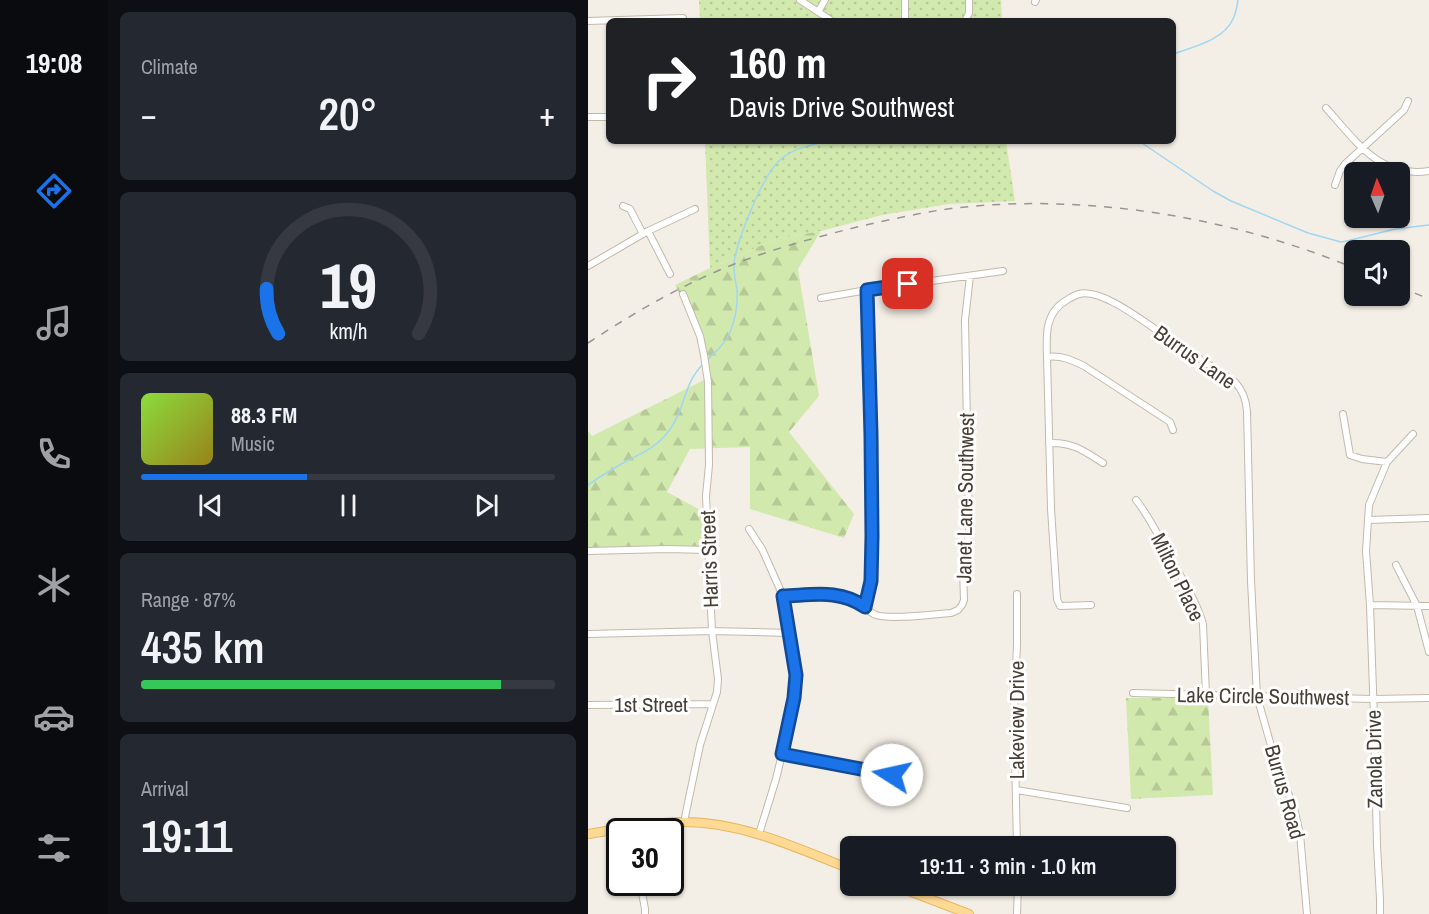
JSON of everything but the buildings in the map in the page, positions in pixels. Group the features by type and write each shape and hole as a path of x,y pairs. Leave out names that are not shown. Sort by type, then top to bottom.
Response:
{"main road":[{"path":"684,822 718,825 759,834 840,865"},
{"path":"588,834 606,832"},
{"path":"922,896 969,914"}],"street":[{"path":"800,0 827,18"},
{"path":"818,12 825,0"},
{"path":"905,0 906,18"},
{"path":"966,18 969,0"},
{"path":"588,21 606,20"},
{"path":"1335,185 1342,167 1404,110 1408,101"},
{"path":"1326,108 1377,161 1398,170 1429,171"},
{"path":"588,117 606,117"},
{"path":"623,206 630,208 670,274"},
{"path":"588,266 646,232 695,209"},
{"path":"821,298 1003,271"},
{"name":"Janet Lane Southwest","path":"783,596 827,594 842,596 855,600 875,615 892,616 951,613 962,605 964,600 963,570 969,530 966,320 970,276"},
{"path":"865,607 871,581 872,536 867,290"},
{"name":"Burrus Lane","path":"1047,357 1048,322 1054,310 1064,301 1079,294 1088,293 1101,296 1126,310 1235,382 1242,389 1247,411 1251,581 1257,696"},
{"name":"Harris Street","path":"683,294 700,336 708,382 710,465 706,496 712,632 718,679 717,692 703,732 684,822"},
{"path":"1091,605 1060,606 1057,599 1051,509 1047,357 1071,359 1084,366 1170,422 1173,430"},
{"path":"1343,414 1350,455 1362,459 1387,462 1413,434"},
{"path":"1049,442 1076,446 1103,463"},
{"name":"Zanola Drive","path":"1380,914 1370,605 1366,551 1369,505 1387,462"},
{"name":"Milton Place","path":"1136,500 1152,524 1201,616 1206,695"},
{"path":"1368,520 1429,518"},
{"path":"749,530 762,549 783,596 796,675 794,698 782,754 759,834"},
{"path":"588,551 708,550"},
{"path":"1396,565 1417,606 1429,652"},
{"name":"Lakeview Drive","path":"1017,594 1014,713 1017,836"},
{"path":"1370,605 1429,606"},
{"path":"588,634 790,633"},
{"name":"Lake Circle Southwest","path":"1133,693 1373,699 1429,698"},
{"name":"Burrus Road","path":"1257,696 1275,760 1294,808 1300,834 1307,914"},
{"name":"1st Street","path":"588,705 713,704"},
{"path":"782,754 892,775"},
{"path":"1016,790 1127,808"},
{"path":"643,896 645,914"},
{"path":"1017,914 1018,896"}],"green space":[{"path":"699,0 1001,0 1002,18 700,18"},
{"path":"705,144 1006,144 1015,201 949,204 882,215 821,231 776,239 710,268"},
{"path":"821,231 798,269 819,396 789,432 854,514 844,538 750,509 750,447 690,449 667,492 708,514 710,550 588,549 588,431 592,436 708,378 694,322 675,285 776,239"},
{"path":"1126,698 1208,698 1213,795 1131,799"}],"waterway":[{"path":"1176,53 1207,42 1223,32 1233,19 1238,0"},
{"path":"707,360 724,343 736,314 737,291 734,274 736,253 745,224 759,192 766,178 781,159 791,152 815,144"},
{"path":"1143,144 1231,201 1308,233 1341,242 1395,229 1429,225"},
{"path":"588,485 649,449 666,435 680,412 692,379 704,363"}],"railway":[{"path":"588,343 673,292 743,261 857,227 955,208 1005,204 1056,204 1158,213 1258,235 1344,264"},
{"path":"1410,291 1429,299"}],"route":[{"path":"892,775 782,754 794,698 796,675 783,596 807,594 842,596 855,600 865,607 871,581 872,536 867,290 908,284"}]}
